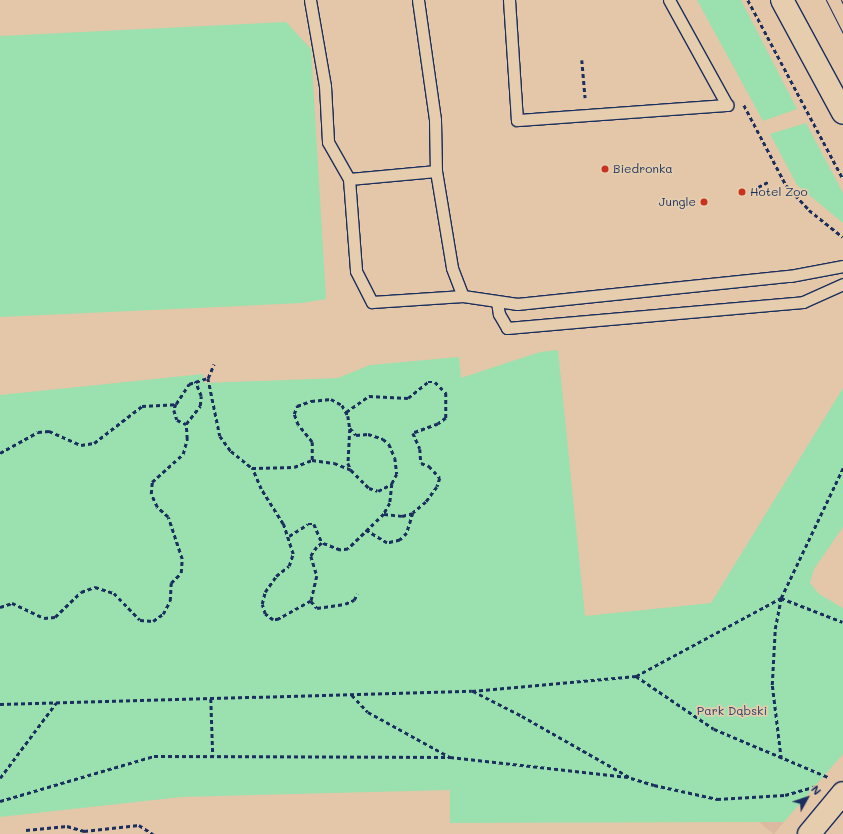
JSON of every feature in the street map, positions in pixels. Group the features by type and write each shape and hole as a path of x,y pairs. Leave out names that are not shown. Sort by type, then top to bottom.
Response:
{"main road":[{"path":"782,0 838,92 843,113"},
{"path":"809,834 837,785"}],"lane":[{"path":"310,0 325,86 328,142 349,179 356,271 372,302 463,296 517,304 790,276 843,266"},
{"path":"418,0 435,120 436,171 452,268 463,296"},
{"path":"509,0 517,120 586,113 727,105 669,0"},
{"path":"349,179 436,171"},
{"path":"497,302 499,314 507,328 803,302 843,284"}],"path":[{"path":"748,0 843,179"},
{"path":"582,60 586,113"},
{"path":"740,98 786,185 809,210 843,237"},
{"path":"758,187 768,182"},
{"path":"214,364 208,378 220,436 231,451 252,468 261,489 278,513 289,536 293,554 289,566 276,576 265,592 262,604 265,614 273,620 280,620 291,615 311,601 317,576 311,556 322,543"},
{"path":"186,424 177,420 174,410 176,404 189,384 208,378"},
{"path":"0,607 12,603 44,618 55,617 81,592 95,587 114,593 140,620 153,621 164,614 170,601 171,583 181,573 182,559 168,517 157,507 151,494 152,482 183,454 187,439 186,424 200,406 201,396 195,382"},
{"path":"346,412 369,396 408,398 428,382 435,382 446,393 446,418 438,424 413,432 420,449 421,463 429,466 440,478 437,487 426,502 413,513 402,516 384,514"},
{"path":"312,460 312,442 298,425 294,414 297,406 311,401 331,399 342,405 346,412 350,428 348,463 351,470 369,488 378,491 392,484"},
{"path":"0,453 38,432 49,431 81,445 94,443 142,406 176,404"},
{"path":"289,536 308,524 314,524 322,543 340,550 348,549 365,530 384,514 390,503 392,484 397,474 395,458 389,444 368,434 356,435 350,428"},
{"path":"252,468 294,467 312,460 329,461 351,470"},
{"path":"781,759 772,685 775,629 781,598 843,468"},
{"path":"365,530 387,543 400,540 406,533 413,513"},
{"path":"311,601 317,608 346,604 354,600 357,594"},
{"path":"0,704 352,695 415,691 472,691 636,676 781,598 843,622"},
{"path":"636,676 714,729 837,785"},
{"path":"472,691 522,716 631,778"},
{"path":"352,695 368,712 450,757"},
{"path":"211,699 213,756"},
{"path":"0,778 56,703"},
{"path":"0,800 154,756 450,757 631,778 717,798 785,795 822,784"},
{"path":"26,830 67,826 84,831 139,825 153,834"}],"shaded area":[{"path":"528,607 784,822 773,834 518,620"}],"green space":[{"path":"697,0 741,0 797,109 763,121"},
{"path":"286,22 311,49 326,299 302,303 0,317 0,36"},
{"path":"806,123 843,193 843,223 797,185 770,134"},
{"name":"Park Dąbski","path":"558,350 585,616 711,603 843,388 843,527 814,569 810,583 819,594 843,608 843,754 784,822 450,823 450,790 181,797 0,817 0,395 203,374 204,383 338,378 370,365 459,357 461,378 540,352"}],"tram line":[{"path":"826,0 843,33"},
{"path":"841,0 843,4"}],"place":[{"name":"Biedronka","path":"605,169"},
{"name":"Hotel Zoo","path":"742,192"},
{"name":"Jungle","path":"704,202"}]}
